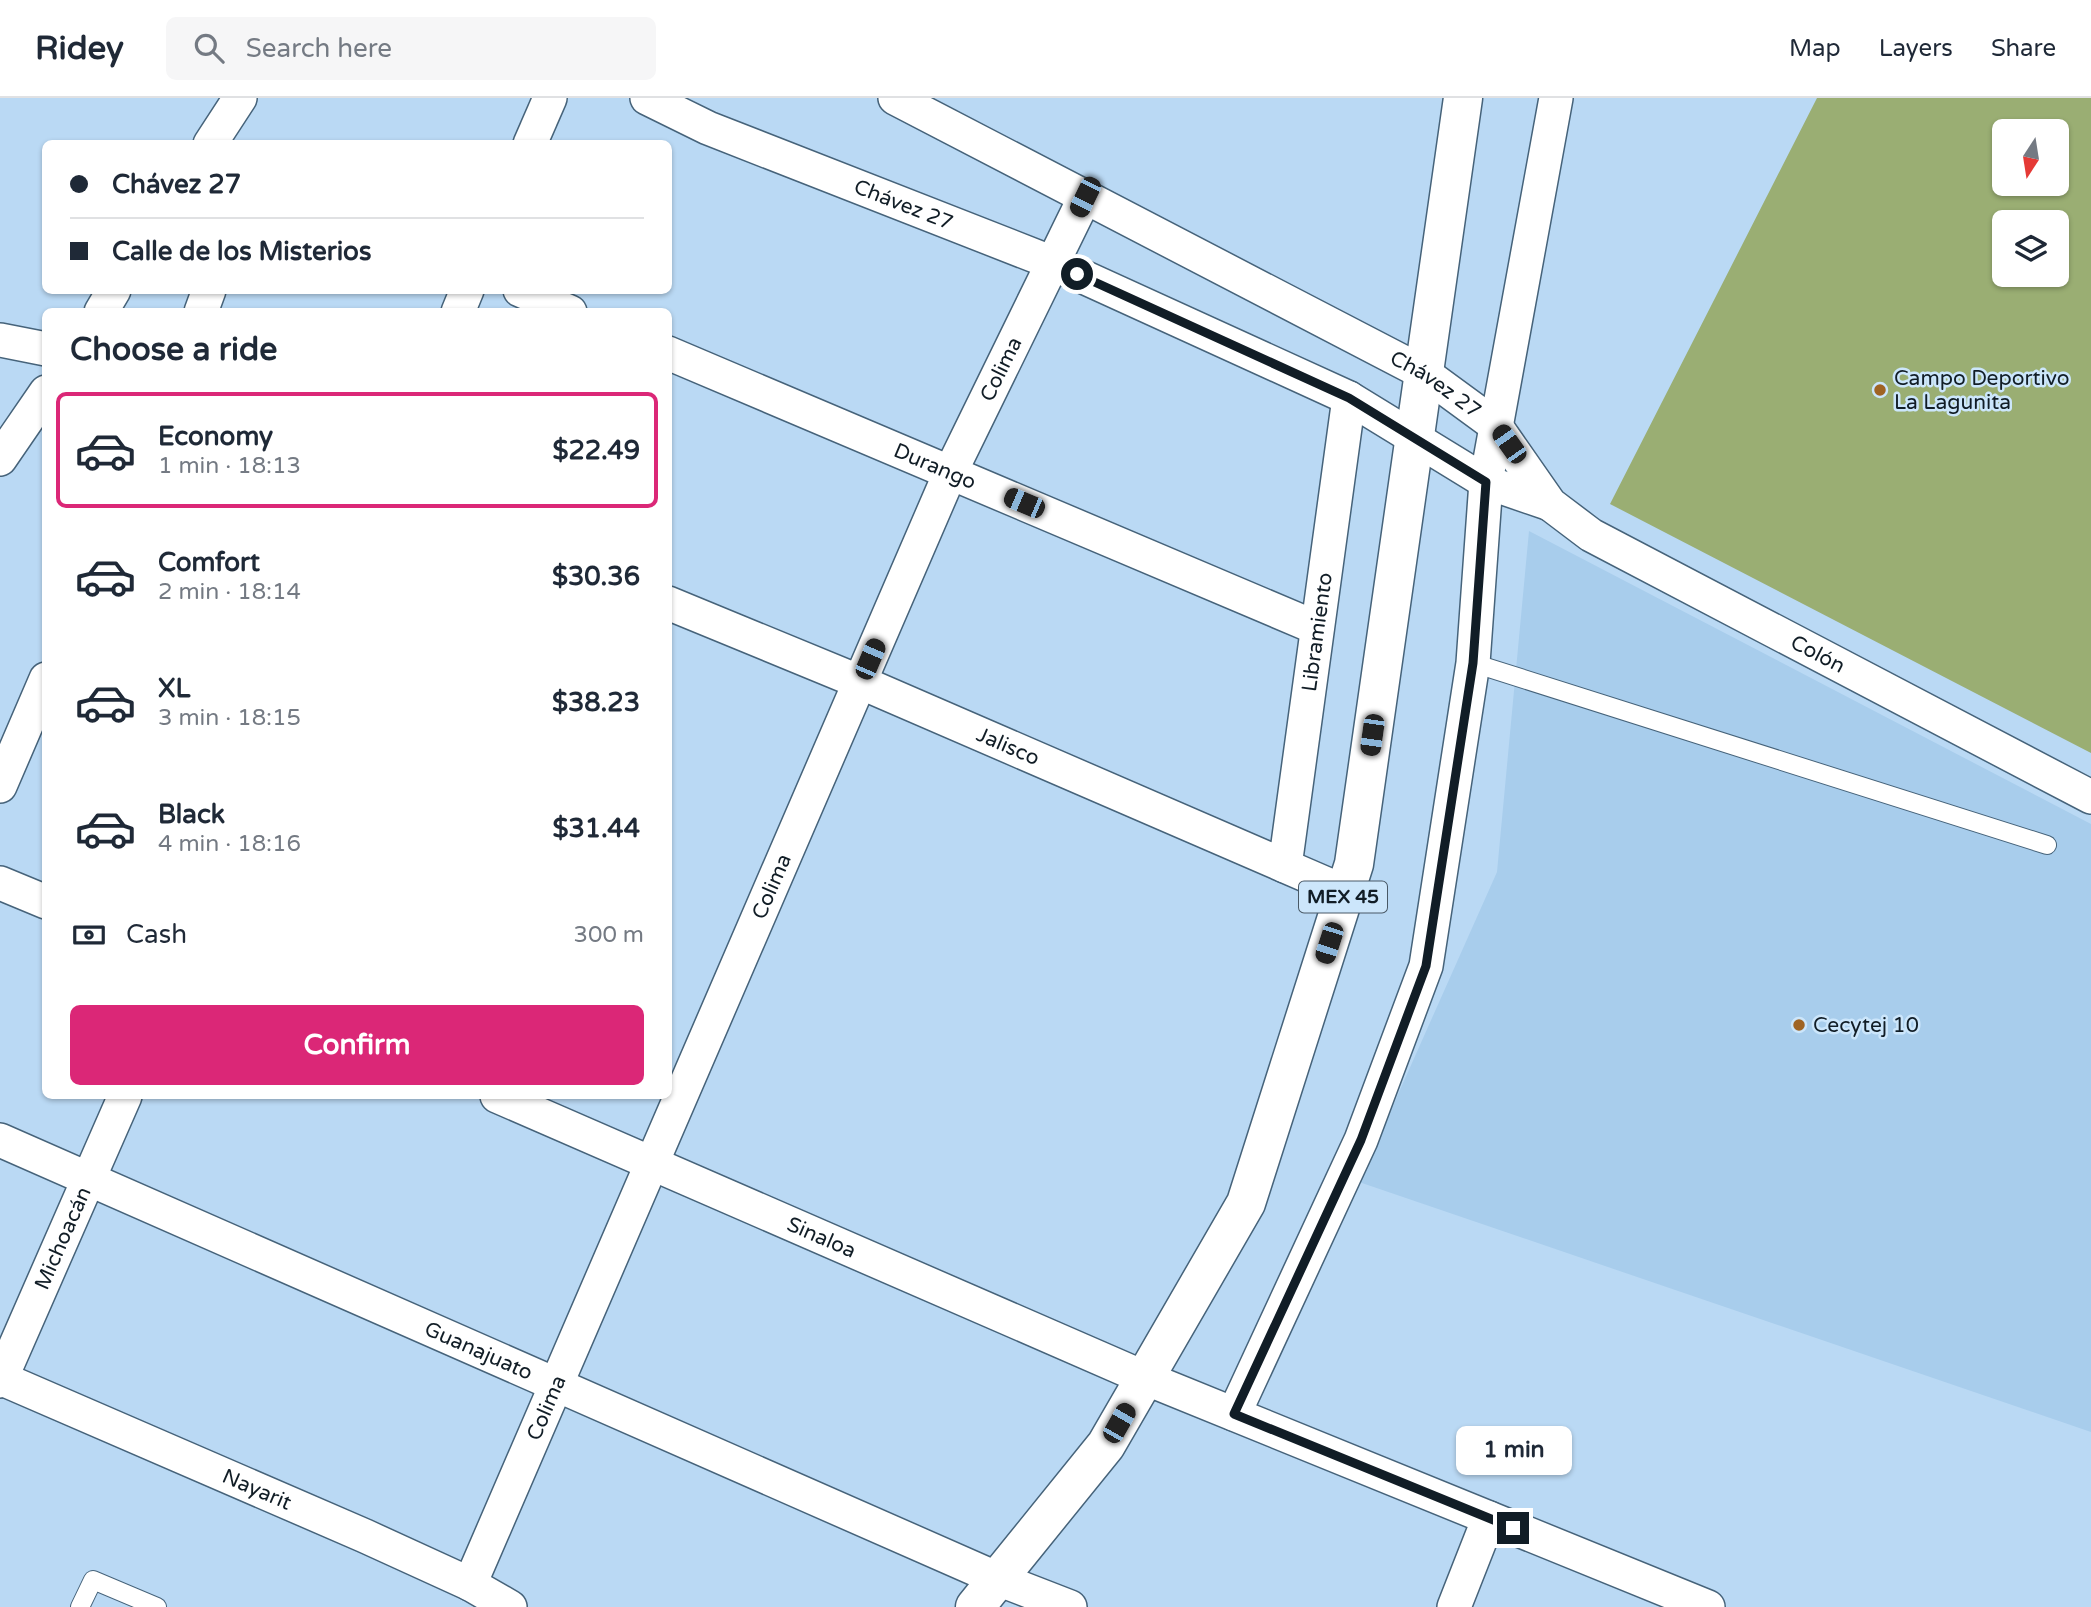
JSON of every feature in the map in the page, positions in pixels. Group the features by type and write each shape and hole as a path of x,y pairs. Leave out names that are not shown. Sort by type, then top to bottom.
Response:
{"main road":[{"name":"MEX 45","path":"986,1593 1106,1445 1246,1203 1354,864 1463,98"}],"street":[{"path":"213,140 240,98"},
{"path":"532,140 550,98"},
{"name":"Chávez 27","path":"647,98 708,128 1053,263 1349,398 1486,482 1550,504"},
{"name":"Chávez 27","path":"895,98 1424,373 1495,425 1550,504"},
{"path":"1234,1414 1361,1140 1426,966 1473,663 1486,482 1556,98"},
{"name":"Colima","path":"470,1584 951,471 1085,197"},
{"path":"529,294 561,308"},
{"path":"0,340 42,348"},
{"name":"Durango","path":"672,355 1318,628"},
{"path":"0,459 42,398"},
{"name":"Libramiento","path":"1285,866 1349,398"},
{"name":"Colón","path":"1550,504 1591,535 2091,797"},
{"name":"Jalisco","path":"672,605 860,682 1345,891"},
{"path":"0,786 42,689"},
{"path":"0,883 42,900"},
{"name":"Michoacán","path":"0,1380 124,1099"},
{"name":"Sinaloa","path":"504,1099 652,1161 1145,1378 1708,1607"},
{"name":"Guanajuato","path":"0,1140 556,1385 986,1593 1070,1607"},
{"name":"Nayarit","path":"0,1380 470,1584 510,1607"},
{"path":"1454,1607 1489,1518"}],"lane":[{"path":"1473,663 2047,845"},
{"path":"80,1607 93,1580 157,1607"}],"shaded area":[{"path":"1529,531 2091,824 2091,1432 1359,1182 1497,872"}],"green space":[{"name":"Campo Deportivo La Lagunita","path":"1817,98 2091,98 2091,753 1610,504"}],"place":[{"name":"Campo Deportivo La Lagunita","path":"1880,390"},
{"name":"Cecytej 10","path":"1799,1025"}],"route":[{"path":"1077,274 1349,398 1486,482 1473,663 1426,966 1361,1140 1234,1414 1513,1528"}]}
